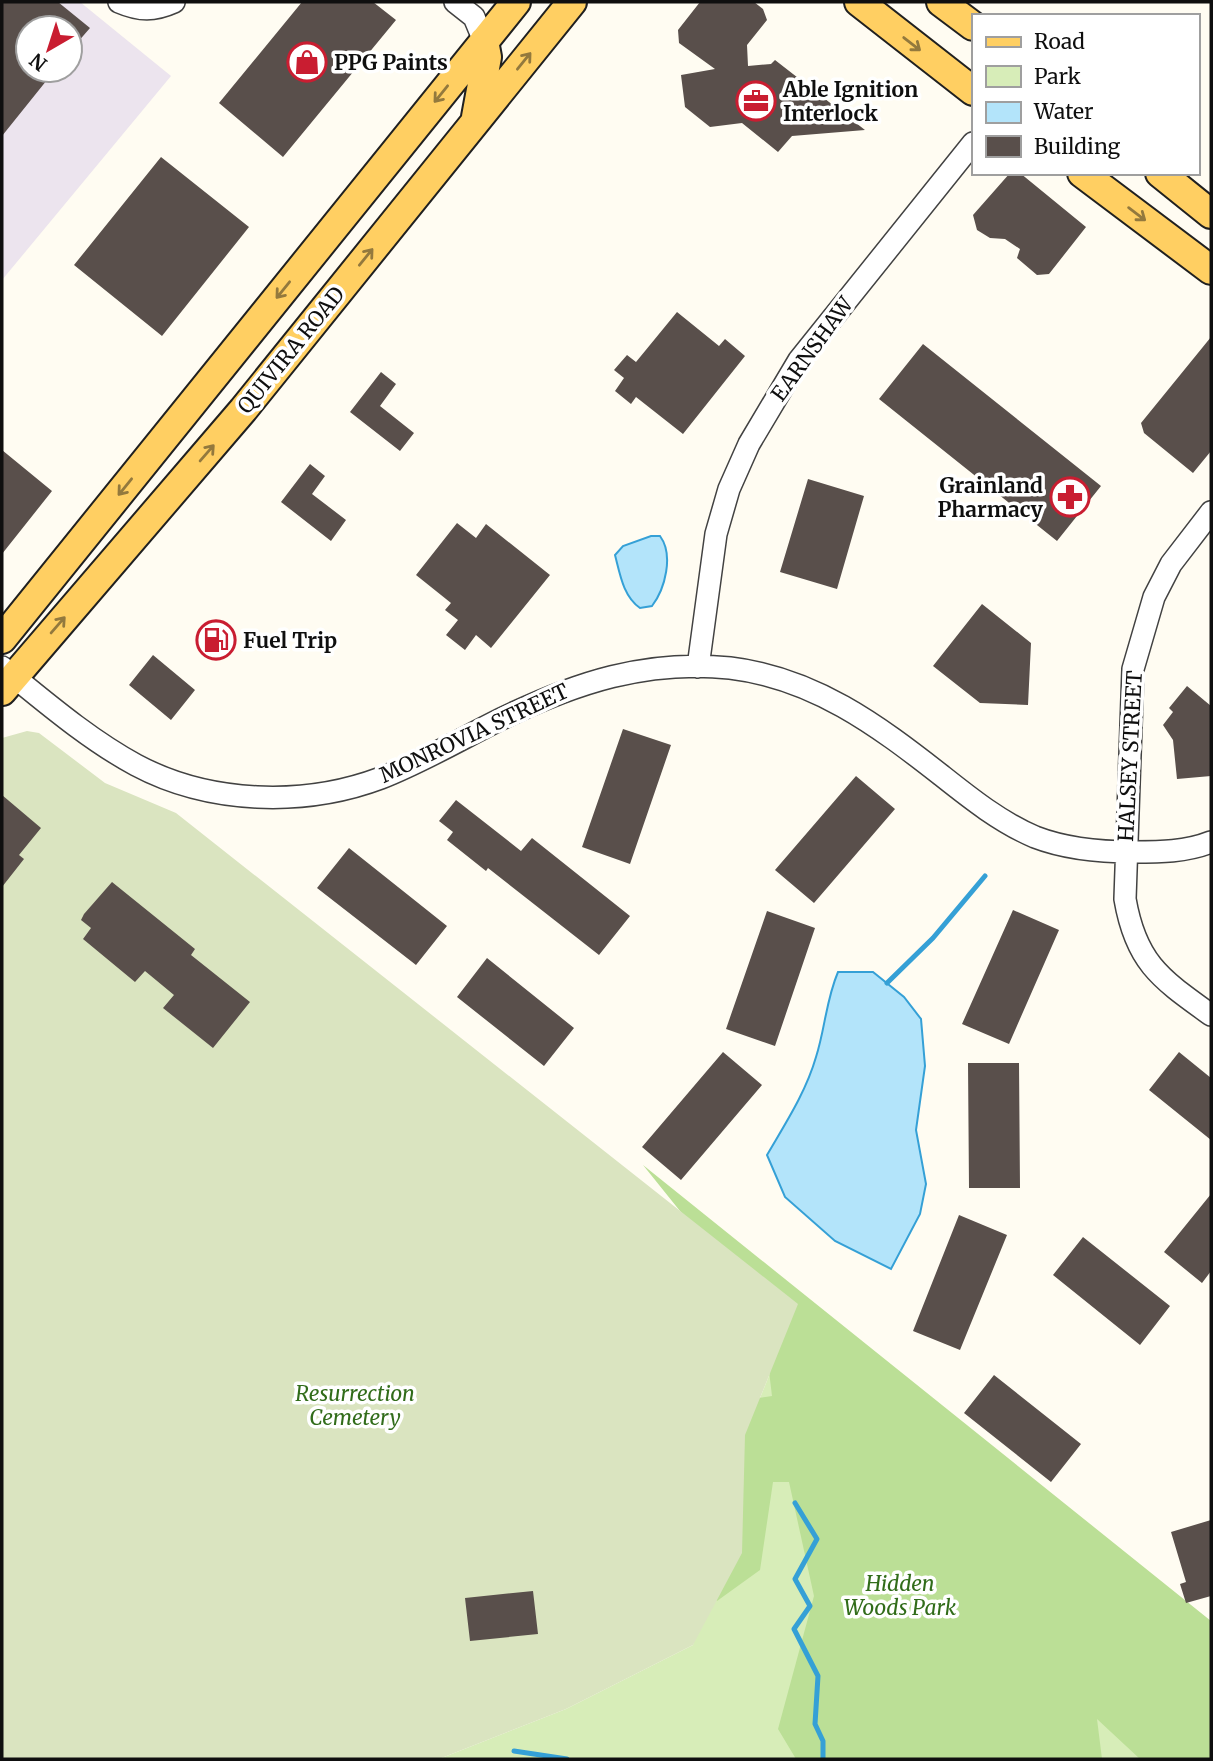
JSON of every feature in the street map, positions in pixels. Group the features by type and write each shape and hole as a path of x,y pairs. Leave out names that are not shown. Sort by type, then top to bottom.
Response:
{"main road":[{"name":"QUIVIRA ROAD","path":"2,639 516,2"},
{"name":"QUIVIRA ROAD","path":"6,678 243,410 572,2"},
{"path":"859,2 972,90"},
{"path":"941,2 972,25"},
{"path":"476,121 487,57 484,41"},
{"path":"1085,175 1211,270"},
{"path":"1162,175 1211,214"}],"street":[{"path":"120,2 138,10 157,9 174,2"},
{"path":"455,2 474,17 484,41"},
{"name":"EARNSHAW","path":"698,667 716,534 729,489 749,444 799,360 972,144"},
{"name":"HALSEY STREET","path":"1211,512 1171,564 1154,597 1142,630 1130,703 1125,899 1130,932 1143,957 1160,976 1211,1015"},
{"name":"MONROVIA STREET","path":"6,678 138,766 179,783 216,792 252,797 293,797 333,791 381,778 571,687 612,674 647,669 731,668 766,675 811,690 879,726 977,802 1017,828 1053,843 1126,852 1168,852 1211,842"}],"shaded area":[{"path":"2,2 80,2 171,76 2,280"}],"green space":[{"name":"Resurrection Cemetery","path":"27,731 39,733 105,783 176,813 798,1304 745,1435 742,1553 693,1645 566,1709 439,1759 2,1759 2,738"},
{"name":"Hidden Woods Park","path":"643,1165 1211,1621 1211,1759 1140,1759 1097,1719 1102,1759 796,1759 778,1729 814,1596 789,1482 773,1482 760,1570 717,1601 679,1547 751,1399 772,1396 762,1313"},
{"name":"Hidden Woods Park","path":"798,1304 1211,1759 439,1759 566,1709 693,1645 745,1435"}],"water":[{"path":"651,536 660,536 664,544 666,572 661,591 652,606 640,608 626,591 615,555 623,546"},
{"path":"838,972 873,972 904,997 921,1019 925,1066 916,1130 926,1184 920,1214 891,1269 835,1241 785,1197 767,1155 807,1083"}],"building":[{"path":"2,2 58,2 73,14 14,14 14,84 44,84 2,136"},
{"name":"PPG Paints","path":"302,2 373,2 396,20 283,157 219,103"},
{"path":"700,2 754,2 763,9 767,20 747,45 748,66 771,64 775,60 865,130 792,136 778,152 742,123 710,127 685,107 681,75 715,69 679,43 678,30"},
{"path":"84,23 90,28 84,35"},
{"path":"161,157 249,227 162,336 74,265"},
{"path":"1008,175 1022,175 1086,227 1049,274 1037,275 1017,258 1020,249 1005,239 990,238 977,230 973,215"},
{"path":"677,312 719,346 725,339 745,356 683,434 636,397 631,404 615,391 624,378 614,370 627,355 636,362"},
{"path":"1211,337 1211,451 1193,473 1144,433 1141,423"},
{"path":"923,344 1101,486 1057,541 879,399"},
{"path":"381,372 396,384 380,406 414,433 400,451 350,412"},
{"path":"2,450 52,491 2,554"},
{"path":"310,464 325,476 312,494 346,520 331,541 281,502"},
{"path":"808,479 864,496 837,589 780,572"},
{"path":"457,523 476,538 486,524 550,575 491,648 476,635 465,650 446,635 458,620 445,610 451,603 416,575"},
{"path":"982,604 1031,643 1028,705 980,703 933,666"},
{"path":"153,655 195,690 171,720 129,685"},
{"path":"1187,686 1211,706 1211,776 1177,779 1173,740 1163,725 1173,712 1169,708"},
{"path":"623,729 671,745 630,864 582,847"},
{"path":"856,776 895,809 814,903 775,870"},
{"path":"2,795 41,828 19,855 24,859 2,887"},
{"path":"456,800 521,851 532,838 630,916 599,955 488,868 486,871 447,840 453,832 439,821"},
{"path":"349,848 447,926 416,965 317,888"},
{"path":"112,882 195,949 191,955 250,1002 213,1048 163,1008 174,995 145,971 135,982 83,939 91,928 81,920 84,914"},
{"path":"1013,910 1059,930 1009,1044 962,1024"},
{"path":"767,911 815,928 775,1046 726,1029"},
{"path":"487,958 574,1028 544,1066 457,997"},
{"path":"723,1052 762,1085 681,1180 642,1147"},
{"path":"1179,1052 1211,1078 1211,1140 1149,1090"},
{"path":"968,1063 1019,1063 1020,1188 969,1188"},
{"path":"1211,1194 1211,1271 1202,1283 1164,1252"},
{"path":"959,1215 1007,1235 960,1350 913,1331"},
{"path":"1083,1237 1170,1306 1140,1345 1053,1275"},
{"path":"994,1375 1081,1444 1051,1482 964,1413"},
{"path":"1211,1520 1211,1596 1186,1603 1180,1584 1186,1582 1171,1532"},
{"path":"533,1591 538,1634 470,1641 465,1598"}],"waterway":[{"path":"887,983 933,938 985,876"},
{"path":"795,1503 817,1539 795,1579 810,1606 794,1629 818,1676 815,1724 823,1741 823,1759"},
{"path":"514,1751 567,1759"}],"place":[{"name":"PPG Paints","path":"307,62"},
{"name":"Able Ignition Interlock","path":"756,101"},
{"name":"Grainland Pharmacy","path":"1070,497"},
{"name":"Fuel Trip","path":"216,640"}]}
